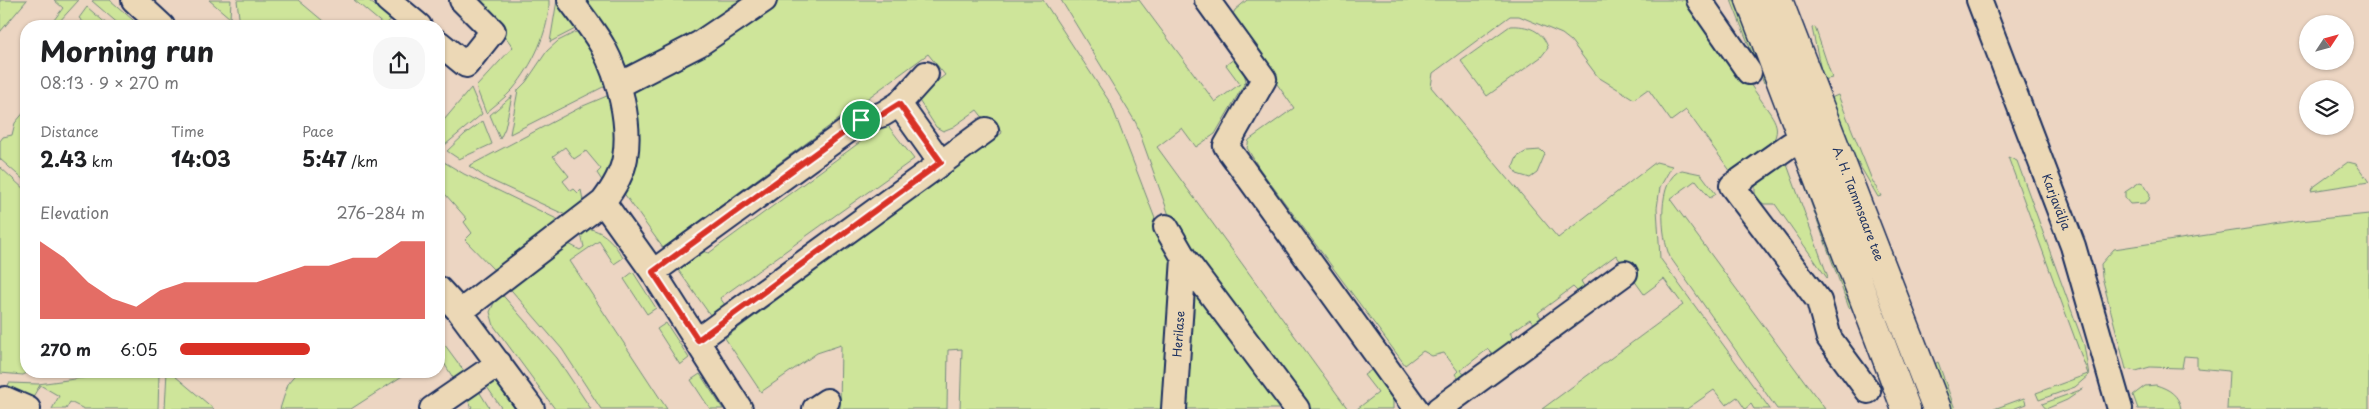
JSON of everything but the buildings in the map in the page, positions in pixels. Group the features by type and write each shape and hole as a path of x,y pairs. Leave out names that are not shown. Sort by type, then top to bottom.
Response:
{"main road":[{"path":"1750,0 1906,409"},
{"name":"A. H. Tammsaare tee","path":"1778,0 1938,409"}],"street":[{"path":"134,0 156,20"},
{"path":"388,0 412,20"},
{"path":"445,48 466,65 493,31 462,0"},
{"path":"460,312 604,202 616,185 625,158 625,126 620,85 603,47 570,0"},
{"path":"620,85 699,44 764,0"},
{"path":"1699,0 1749,72"},
{"name":"Karjavälja","path":"1979,0 2073,246 2120,409"},
{"path":"1217,3 1264,79 1226,146 1416,409"},
{"path":"653,272 861,120 883,114 899,104 926,74"},
{"path":"899,104 941,162"},
{"path":"698,340 986,130"},
{"path":"1804,138 1790,145 1732,186 1819,302 1828,338 1868,391"},
{"path":"604,202 698,340 740,409"},
{"path":"1166,227 1184,258 1297,409"},
{"name":"Herilase","path":"1174,409 1184,258"},
{"path":"1439,409 1625,273"},
{"path":"445,296 460,312 532,409"},
{"path":"432,409 499,363"},
{"path":"0,406 5,399 28,409"}],"green space":[{"path":"0,0 27,0 0,32"},
{"path":"54,0 78,1 61,20 54,20 63,8"},
{"path":"110,0 133,20 114,20 92,1"},
{"path":"209,0 231,0 230,18"},
{"path":"237,0 298,0 322,20 239,20"},
{"path":"354,0 368,0 391,19 378,20"},
{"path":"478,0 549,0 549,11 543,35 527,70 513,89 486,113 476,87 513,47"},
{"path":"557,0 560,0 581,26 550,42"},
{"path":"583,0 743,0 733,15 634,69 626,68 618,63"},
{"path":"776,0 1043,0 1111,104 1159,229 1178,258 1170,409 960,409 962,349 948,350 947,409 840,409 841,345 817,353 761,392 725,338 1002,133 993,121 988,124 977,110 953,127 943,131 936,127 918,99 945,75 928,54 663,248 623,192 631,94 641,86 707,49"},
{"path":"1061,0 1139,0 1215,102 1240,84 1226,65 1235,58 1243,68 1246,81 1215,134 1196,147 1182,128 1157,147 1348,409 1304,409 1170,218 1136,123"},
{"path":"1247,0 1692,0 1774,119 1776,126 1774,140 1731,172 1686,110 1671,121 1648,89 1634,99 1598,77 1571,41 1562,34 1519,16 1510,16 1433,73 1431,87 1558,238 1656,162 1672,166 1660,187 1657,208 1660,258 1770,409 1754,409 1751,404 1745,409 1737,397 1726,405 1714,390 1687,409 1542,409 1683,305 1664,279 1644,294 1616,255 1581,281 1585,288 1578,292 1573,287 1538,313 1544,322 1537,327 1530,319 1510,333 1518,345 1493,354 1488,349 1461,370 1465,376 1459,380 1455,374 1458,371 1444,353 1432,356 1423,351 1405,365 1259,168 1247,148 1249,140 1294,108 1235,25 1232,16 1235,10"},
{"path":"1731,0 1736,0 1768,80 1764,83"},
{"path":"87,7 102,20 81,20 79,18"},
{"path":"1510,26 1522,26 1534,30 1546,42 1548,48 1541,57 1487,96 1461,61"},
{"path":"1815,27 1832,78 1823,80 1812,28"},
{"path":"584,28 611,83 510,134 518,90 526,82 547,51 558,41"},
{"path":"471,88 482,114 445,145 445,119"},
{"path":"614,93 616,161 605,185 597,173 601,169 586,151 574,159 565,147 553,156 569,176 563,181 571,191 574,189 578,193 581,190 584,205 570,217 486,178 469,166 583,106"},
{"path":"1838,95 1872,180 1881,196 1878,197 1853,154 1831,98"},
{"path":"512,96 505,128 500,139 490,115"},
{"path":"20,117 20,177 0,159 0,141 3,137 12,135 15,123"},
{"path":"483,121 492,144 459,159 447,151 465,134"},
{"path":"886,123 914,159 720,298 728,309 713,319 674,264 695,249 709,253"},
{"path":"1541,150 1545,154 1537,173 1530,178 1517,174 1513,167 1517,157 1527,151"},
{"path":"2008,157 2017,161 2084,345 2089,375 2075,387 2039,400 2036,393 2088,374"},
{"path":"1785,159 1827,278 1775,204 1764,204 1755,198 1755,183"},
{"path":"1796,162 1800,165 1855,303 1849,308"},
{"path":"2348,162 2356,164 2369,182 2311,191 2312,188"},
{"path":"445,163 464,174 563,222 502,270 493,269 465,240 472,233 464,222 467,219 445,194"},
{"path":"0,167 20,185 20,375 0,373"},
{"path":"1682,170 1701,174 1716,194 1710,198 1696,180 1670,199 1825,409 1777,409 1670,257 1664,237 1664,196 1668,184 1674,175"},
{"path":"2140,182 2143,183 2150,194 2149,200 2145,203 2130,204 2125,198 2125,192"},
{"path":"2369,214 2369,409 2227,409 2229,371 2197,368 2197,357 2184,356 2182,368 2150,367 2136,371 2126,369 2102,277 2101,264 2114,249 2300,221"},
{"path":"585,228 603,234 616,247 623,258 614,264 599,241 570,261 667,409 601,409 562,349 506,284 565,242 580,250 584,247 580,230"},
{"path":"633,272 656,308 647,314 624,279"},
{"path":"1194,286 1290,409 1181,409 1188,289"},
{"path":"499,291 557,358 591,409 555,409 494,326 490,312"},
{"path":"666,323 689,358 680,365 657,329"},
{"path":"445,345 467,375 455,381 445,365"},
{"path":"1938,362 1955,409 1948,409 1933,365"},
{"path":"1373,369 1393,400 1393,409 1357,409 1378,393 1364,375"},
{"path":"700,374 723,409 710,409 691,380"},
{"path":"82,378 159,378 158,409 84,409 70,402 66,409 52,409 59,396 40,385 31,400 7,389 9,383 38,384"},
{"path":"167,378 177,378 214,409 165,409"},
{"path":"293,378 399,378 351,409 280,409 288,384"},
{"path":"489,378 500,387 515,409 502,409 485,384"},
{"path":"2156,385 2173,393 2181,409 2138,409 2133,395 2145,386"},
{"path":"477,388 490,409 469,409 472,407 465,396"},
{"path":"2083,389 2067,400 2046,409 2042,404"},
{"path":"2024,398 2026,404 2013,409 1994,409"}],"route":[{"path":"899,104 941,162 698,340 653,272 861,120 883,114 899,104"}]}
